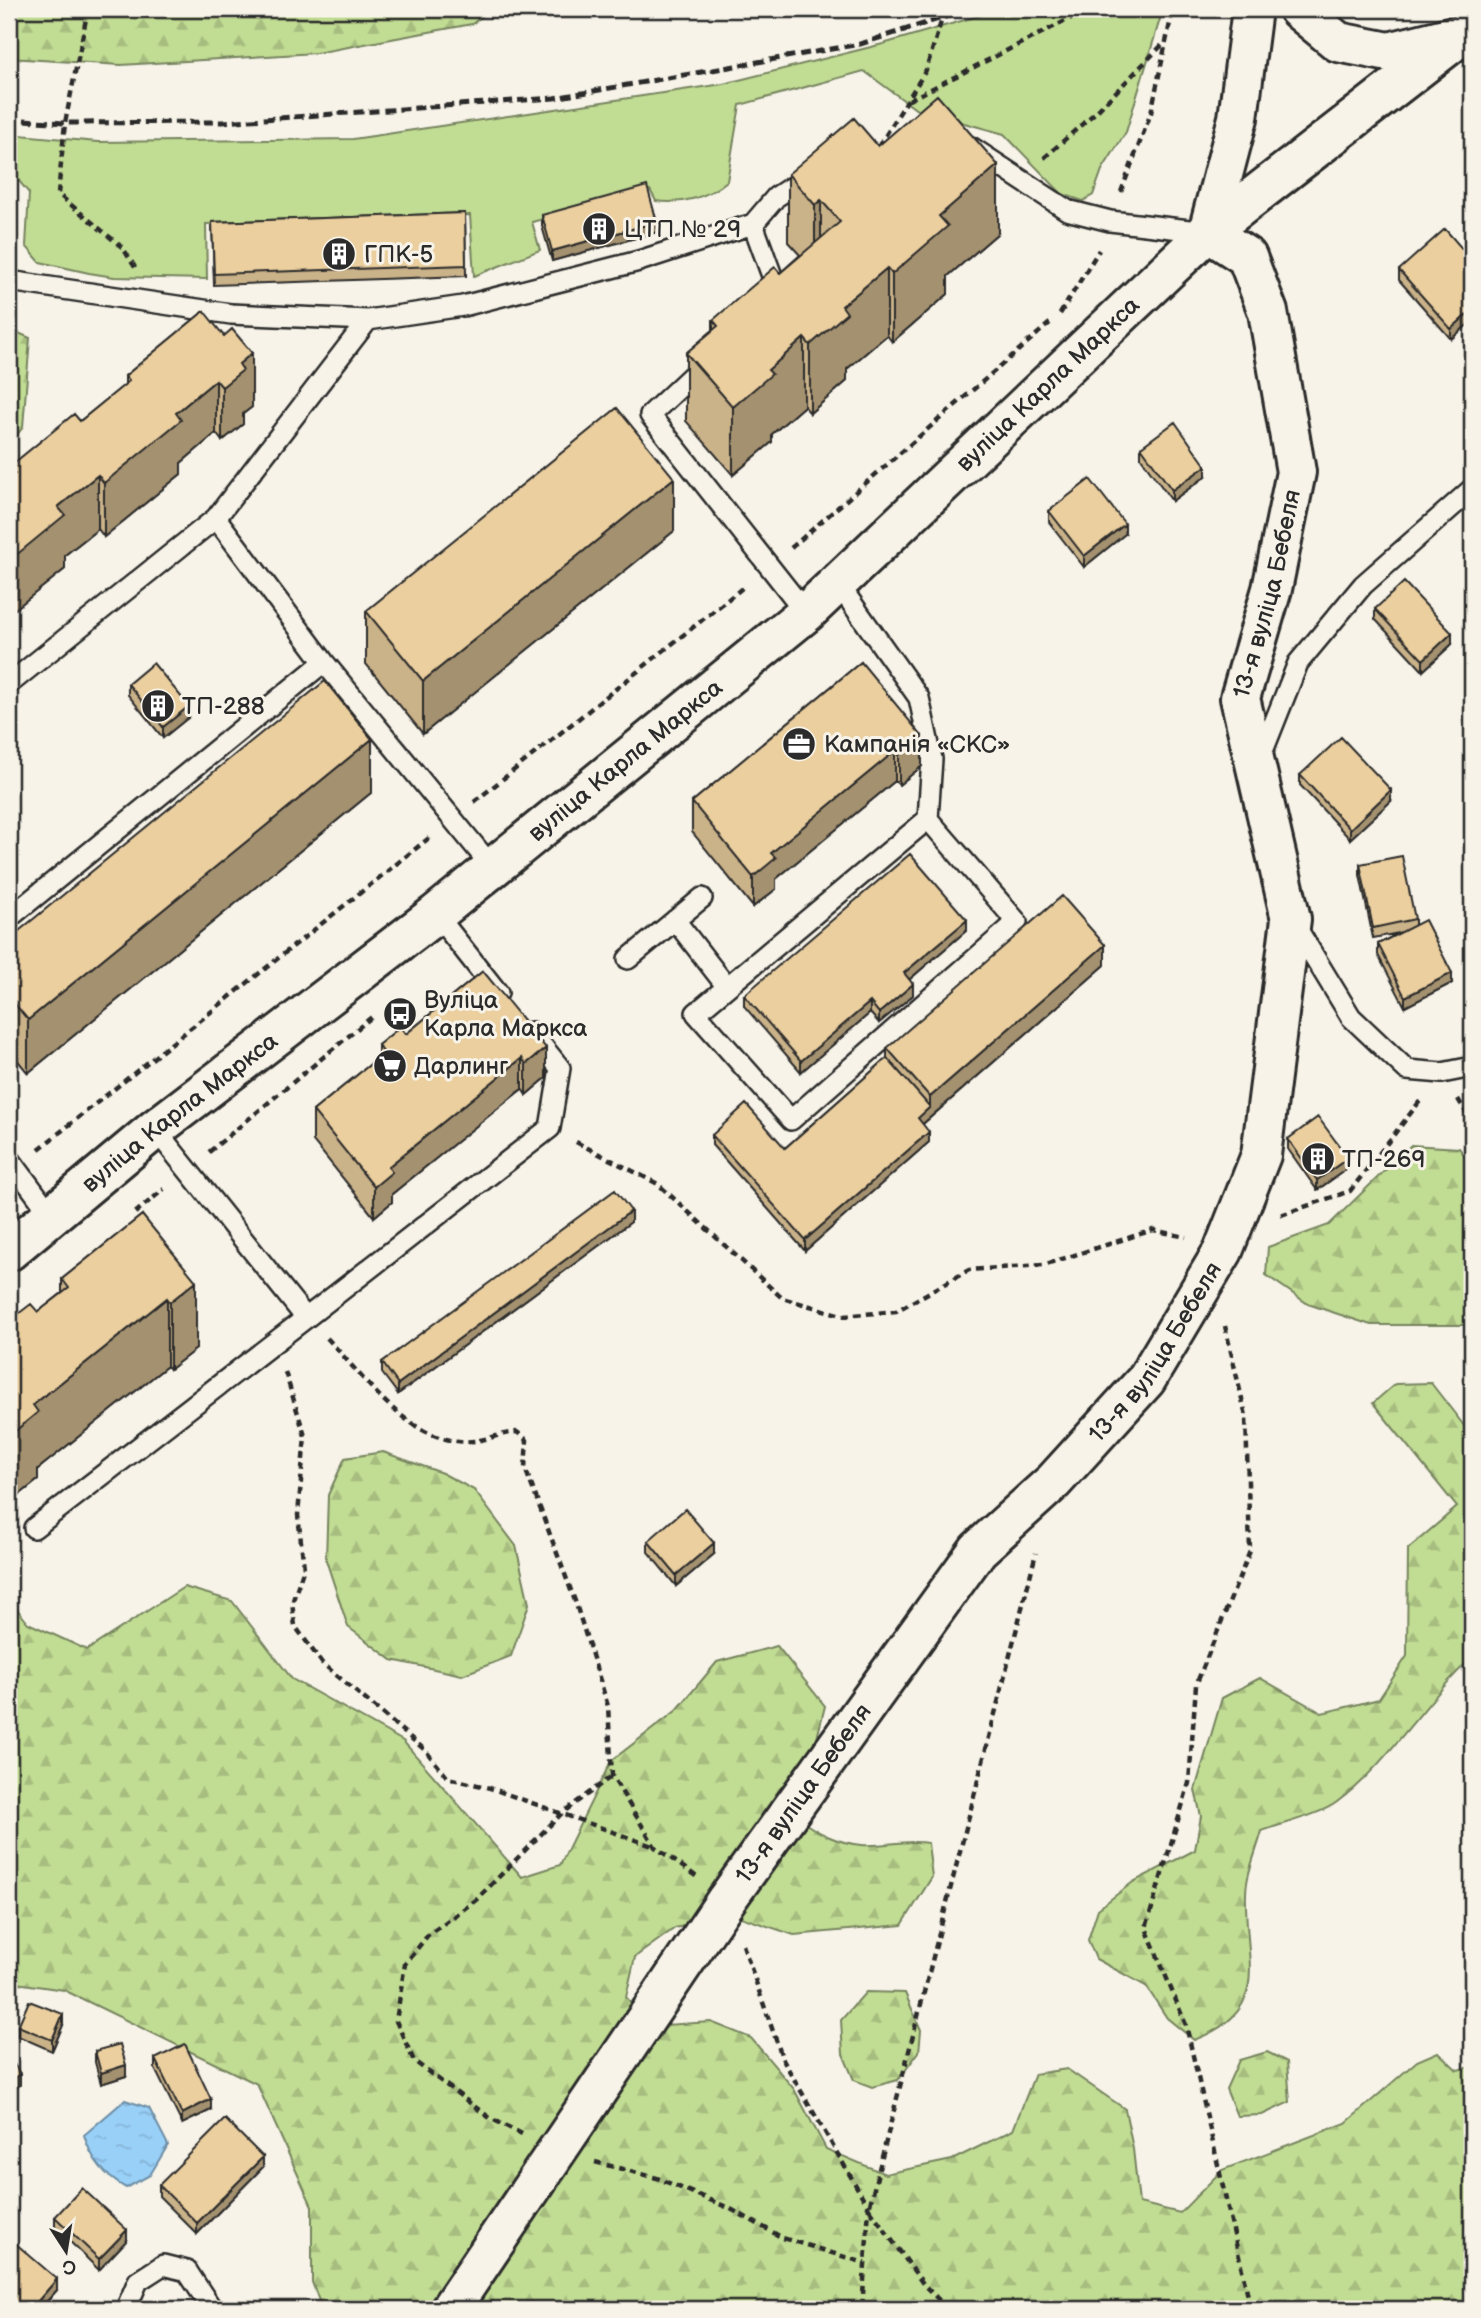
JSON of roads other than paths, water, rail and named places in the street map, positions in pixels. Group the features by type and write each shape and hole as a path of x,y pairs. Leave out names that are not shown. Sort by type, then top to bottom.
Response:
{"street":[{"path":"1208,232 1238,118 1252,9"},
{"name":"вуліца Карла Маркса","path":"1298,9 1338,41 1389,52 1469,30"},
{"name":"вуліца Карла Маркса","path":"9,1251 155,1129 436,914 806,613 1208,232 1469,30"},
{"name":"13-я вуліца Бебеля","path":"450,2309 727,1899 978,1550 1054,1481 1146,1380 1222,1252 1261,1155 1291,919 1258,765 1240,698 1272,589 1296,472 1268,312 1247,257 1208,232"}],"lane":[{"path":"946,141 972,147 1067,210 1110,221 1208,232"},
{"path":"9,281 231,314 368,320 463,306 639,261 753,224 776,197 838,157 879,146"},
{"path":"753,224 779,295 769,304"},
{"path":"9,684 216,518 368,320"},
{"path":"719,351 650,415 806,613"},
{"path":"1258,765 1297,663 1363,585 1472,489"},
{"path":"216,518 324,662 492,867"},
{"path":"839,584 919,698 932,759 928,819 1017,922 791,1120 696,1013 928,819"},
{"path":"9,918 324,662"},
{"path":"628,958 702,898"},
{"path":"34,1528 550,1128 560,1068 436,914"},
{"path":"1291,919 1351,1017 1407,1070 1442,1073 1472,1067"},
{"path":"675,920 727,987"},
{"path":"155,1129 306,1318"},
{"path":"13,1163 52,1216"},
{"path":"125,2309 138,2281 163,2265 187,2271 212,2309"}],"water":[{"path":"125,2100 149,2108 168,2145 150,2175 126,2188 99,2166 84,2135"}],"railway":[{"path":"9,119 65,123 223,122 554,98 860,44 971,9"}],"place":[{"name":"ЦТП № 29","path":"599,229"},
{"name":"ГПК-5","path":"339,254"},
{"name":"ТП-288","path":"158,706"},
{"name":"Кампанія «СКС»","path":"799,744"},
{"name":"Вуліца Карла Маркса","path":"400,1014"},
{"name":"Дарлинг","path":"390,1066"},
{"name":"ТП-269","path":"1318,1159"}]}
